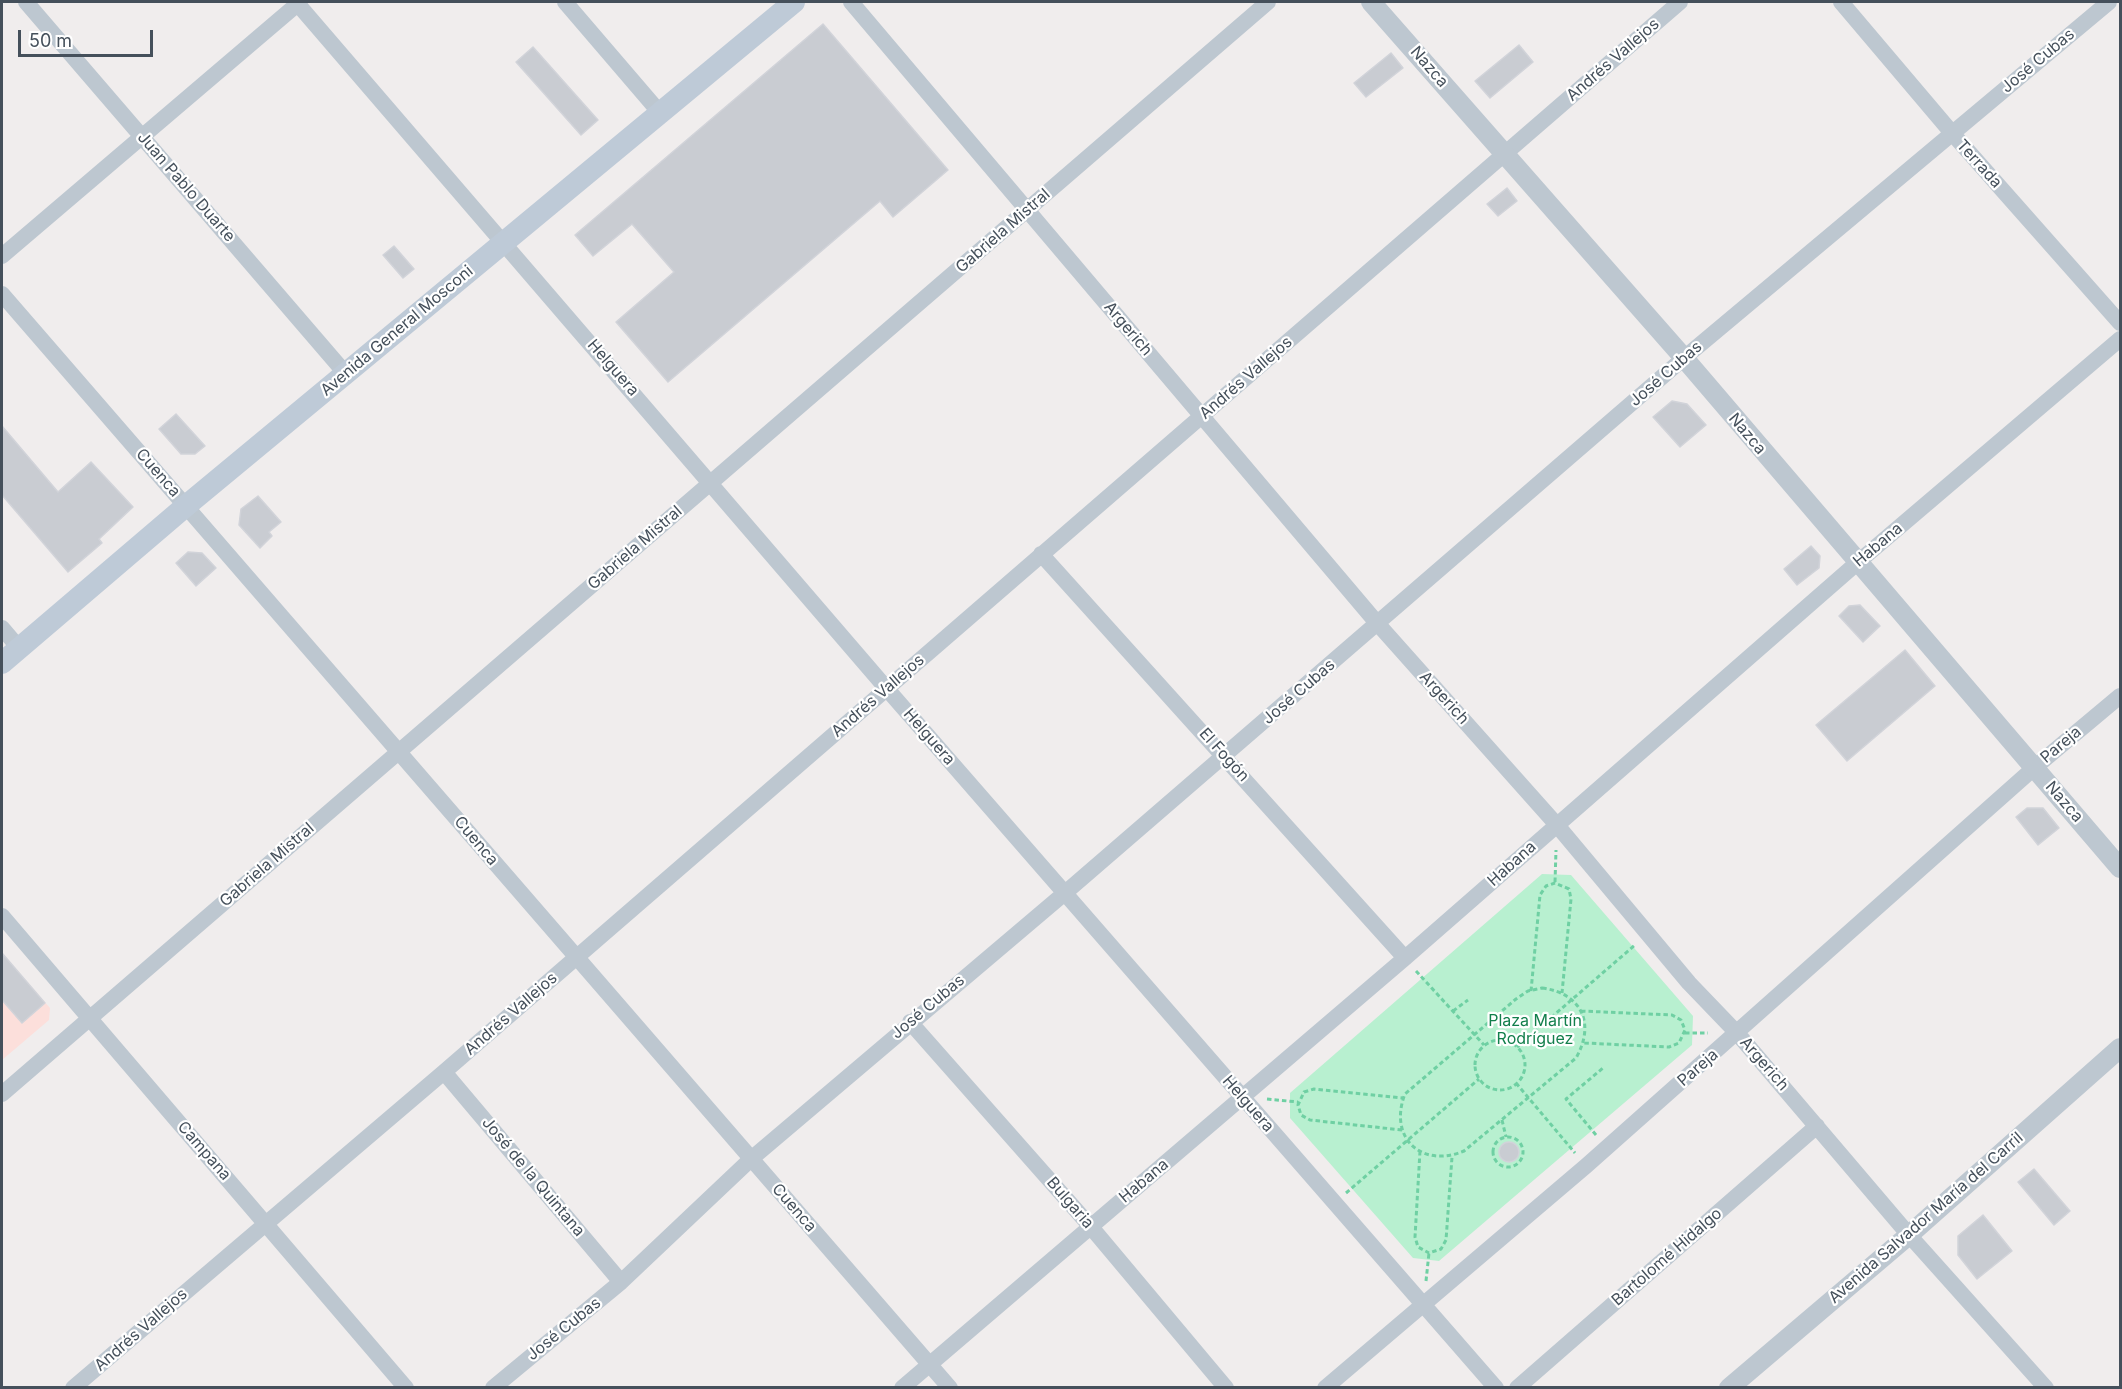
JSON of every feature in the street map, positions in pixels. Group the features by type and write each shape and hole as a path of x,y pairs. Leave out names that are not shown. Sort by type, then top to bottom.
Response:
{"main road":[{"name":"Avenida General Mosconi","path":"2,663 187,505 794,2"}],"street":[{"name":"Juan Pablo Duarte","path":"26,2 346,374"},
{"path":"2,256 298,2"},
{"name":"Helguera","path":"298,2 887,689 1496,1388"},
{"path":"565,2 661,114"},
{"name":"Argerich","path":"851,2 1377,624 1556,824 1689,983 1737,1034 1909,1235 2046,1388"},
{"name":"Gabriela Mistral","path":"2,1094 1268,2"},
{"name":"Nazca","path":"1371,2 1684,358 1857,563 2121,868"},
{"name":"Andrés Vallejos","path":"73,1388 444,1072 1680,2"},
{"name":"Terrada","path":"1841,2 1952,133 2121,323"},
{"name":"José Cubas","path":"493,1388 621,1282 752,1159 910,1022 1225,756 1684,358 2109,2"},
{"name":"Cuenca","path":"2,294 950,1388"},
{"name":"Habana","path":"902,1388 1405,958 1857,563 2121,339"},
{"name":"El Fogón","path":"1041,554 1405,958"},
{"path":"2,628 19,648"},
{"name":"Pareja","path":"1325,1388 1586,1166 2034,768 2121,696"},
{"name":"Campana","path":"2,916 406,1388"},
{"name":"Bulgaria","path":"910,1022 1091,1227 1226,1388"},
{"name":"Avenida Salvador María del Carril","path":"1729,1388 1909,1235 2121,1048"},
{"name":"José de la Quintana","path":"444,1072 621,1282"},
{"name":"Bartolomé Hidalgo","path":"1517,1388 1817,1126"}],"path":[{"path":"1555,883 1556,824"},
{"path":"1531,991 1540,895 1546,886 1555,883 1569,889 1572,899 1562,993"},
{"path":"1517,1047 1648,934"},
{"path":"1405,958 1484,1046"},
{"path":"1542,988 1562,993 1581,1011 1586,1032 1584,1043 1576,1058 1464,1151 1452,1157 1437,1158 1420,1151 1408,1140 1400,1121 1403,1098 1414,1083 1516,999 1542,988"},
{"path":"1453,1011 1468,1000"},
{"path":"1581,1011 1672,1016 1681,1020 1685,1030 1679,1043 1669,1047 1584,1043"},
{"path":"1502,1040 1517,1047 1524,1061 1521,1077 1516,1083 1500,1089 1485,1085 1479,1079 1475,1064 1476,1056 1484,1046 1502,1040"},
{"path":"1603,1068 1566,1099 1606,1148"},
{"path":"1334,1203 1479,1079"},
{"path":"1516,1083 1586,1166"},
{"path":"1402,1130 1310,1120 1301,1115 1298,1102 1304,1092 1314,1089 1403,1098"},
{"path":"1243,1097 1298,1102"},
{"path":"1502,1120 1506,1137"},
{"path":"1506,1137 1519,1142 1523,1150 1521,1160 1509,1167 1500,1164 1493,1151 1497,1142 1506,1137"},
{"path":"1420,1151 1415,1237 1418,1247 1429,1253 1441,1249 1446,1240 1452,1157"}],"shaded area":[{"path":"2,953 50,1008 49,1020 2,1060"}],"green space":[{"name":"Plaza Martín Rodríguez","path":"1542,874 1571,875 1693,1016 1692,1045 1439,1261 1413,1258 1290,1118 1290,1093"}],"building":[{"path":"823,24 948,170 893,217 880,201 668,382 616,322 674,272 632,224 593,256 575,235"},
{"path":"1519,45 1533,62 1490,98 1475,81"},
{"path":"533,47 598,120 581,135 516,62"},
{"path":"1391,53 1403,68 1366,97 1354,83"},
{"path":"1507,188 1517,201 1498,216 1487,204"},
{"path":"394,246 414,269 403,278 383,255"},
{"path":"1672,401 1687,404 1706,425 1680,447 1653,417"},
{"path":"176,414 205,446 195,454 181,454 159,429"},
{"path":"2,426 58,492 91,462 133,507 99,539 102,543 68,572 2,495"},
{"path":"258,496 281,522 269,532 272,536 260,548 239,525 241,509"},
{"path":"1811,546 1820,556 1819,568 1797,585 1784,569"},
{"path":"188,552 202,553 216,568 196,586 176,563"},
{"path":"1860,605 1880,626 1863,642 1839,616 1849,606"},
{"path":"1905,650 1935,686 1847,761 1816,725"},
{"path":"2027,808 2043,808 2059,828 2038,845 2016,817"},
{"path":"2,953 45,1003 22,1023 2,1000"},
{"path":"1509,1142 1516,1145 1519,1152 1516,1159 1509,1162 1502,1159 1499,1152 1502,1145"},
{"path":"2034,1169 2070,1211 2054,1225 2018,1182"},
{"path":"1983,1215 2012,1251 1977,1279 1958,1255 1958,1236"}]}
